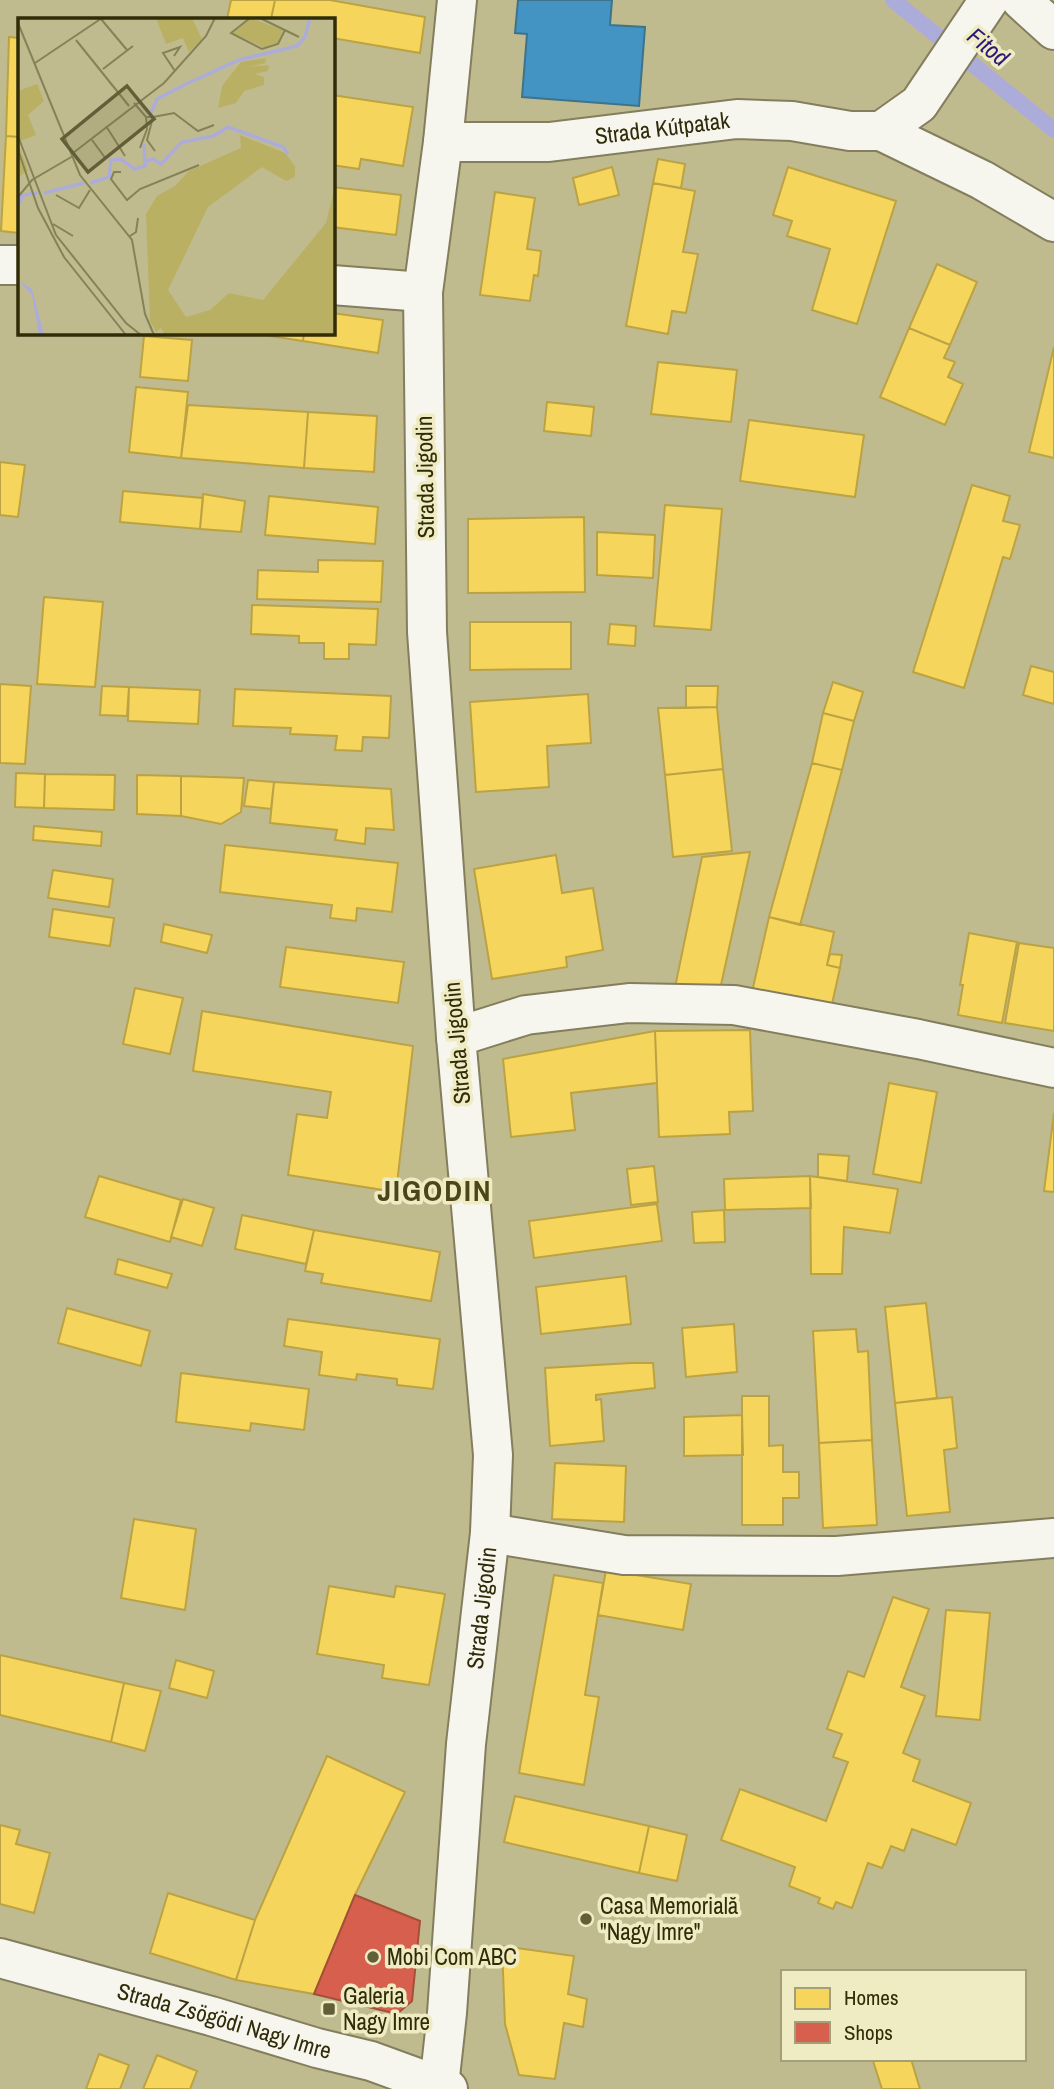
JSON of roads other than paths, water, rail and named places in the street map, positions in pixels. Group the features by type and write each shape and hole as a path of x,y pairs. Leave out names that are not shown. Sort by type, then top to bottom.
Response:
{"street":[{"name":"Strada Jigodin","path":"444,2087 466,1744 491,1533 493,1455 456,1037 427,632 423,292 443,142 457,0"},
{"path":"881,131 919,104 998,2 1054,30"},
{"name":"Strada Kútpatak","path":"443,142 549,142 737,119 792,121 850,131 881,131 982,180 1054,222"},
{"path":"0,265 18,265"},
{"path":"334,285 423,292"},
{"path":"456,1037 526,1015 629,1003 734,1005 918,1039 1054,1068"},
{"path":"491,1533 624,1555 837,1556 1054,1538"},
{"name":"Strada Zsögödi Nagy Imre","path":"0,1958 371,2061 444,2087"}],"waterway":[{"name":"Fitod","path":"893,0 1054,130"}],"place":[{"name":"Casa Memorială \"Nagy Imre\"","path":"586,1919"},
{"name":"Mobi Com ABC","path":"373,1957"},
{"name":"Galeria Nagy Imre","path":"329,2009"}],"district":[{"name":"JIGODIN","path":"435,1191"}]}
